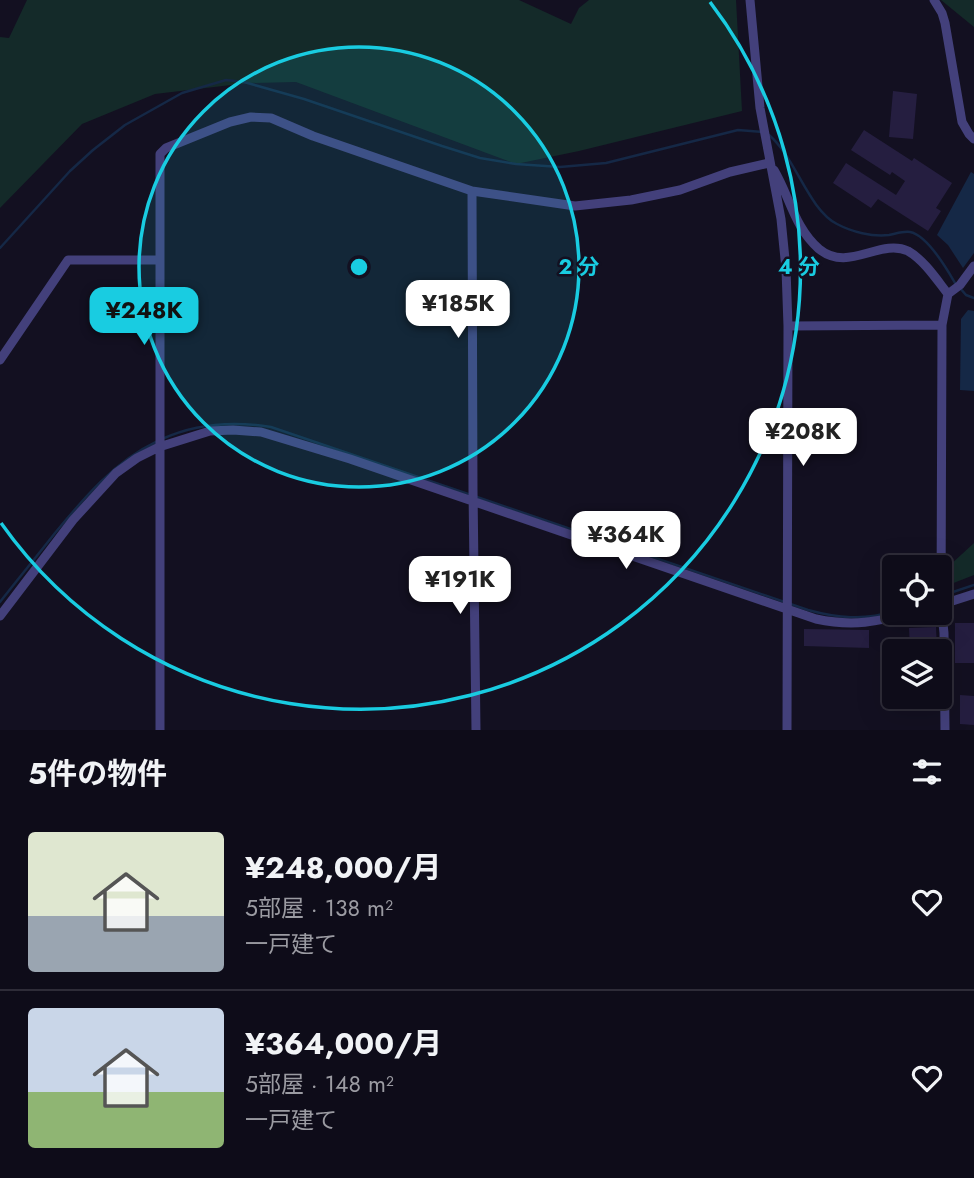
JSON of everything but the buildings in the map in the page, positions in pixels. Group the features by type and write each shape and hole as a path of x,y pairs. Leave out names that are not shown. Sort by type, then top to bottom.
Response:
{"street":[{"path":"750,0 760,108 781,219 786,270 788,730"},
{"path":"934,0 945,23 962,122 974,139"},
{"path":"160,730 160,154 166,148 230,122 251,117 271,118 338,145 472,191 575,206 680,190 730,172 769,163"},
{"path":"769,163 798,222 822,251 838,258 884,250 903,250 911,253 926,267 948,294"},
{"path":"472,191 476,730"},
{"path":"0,360 68,260 159,260"},
{"path":"942,555 942,325 948,294 960,285 974,266"},
{"path":"788,326 942,325"},
{"path":"0,616 72,520 116,473 159,447 210,431 233,430 261,432 350,459 788,611 836,624 860,624 882,619"},
{"path":"952,601 974,594"},
{"path":"943,625 945,730"}],"green space":[{"path":"27,0 519,0 571,24 579,8 589,0 736,0 742,111 516,164 296,82 248,83 155,94 82,124 0,208 0,37 9,38"},
{"path":"941,0 974,0 974,27"},
{"path":"974,543 974,575 952,584 952,563"}],"water":[{"path":"971,172 974,174 974,253 963,268 948,245 937,235"},
{"path":"968,310 974,311 974,391 960,390 961,319"}],"waterway":[{"path":"0,248 70,171 125,125 182,93 226,80 244,82 304,99 480,158 516,164 560,167 606,163 738,130 763,132"},
{"path":"769,135 787,156 810,195 827,217 843,227 862,233 916,234 936,253 955,283"},
{"path":"960,288 966,295 974,298"},
{"path":"162,439 216,425 271,427 471,495"},
{"path":"0,602 89,494 113,470 156,442"},
{"path":"477,497 808,610 851,617 882,614"},
{"path":"952,592 974,585"}]}
